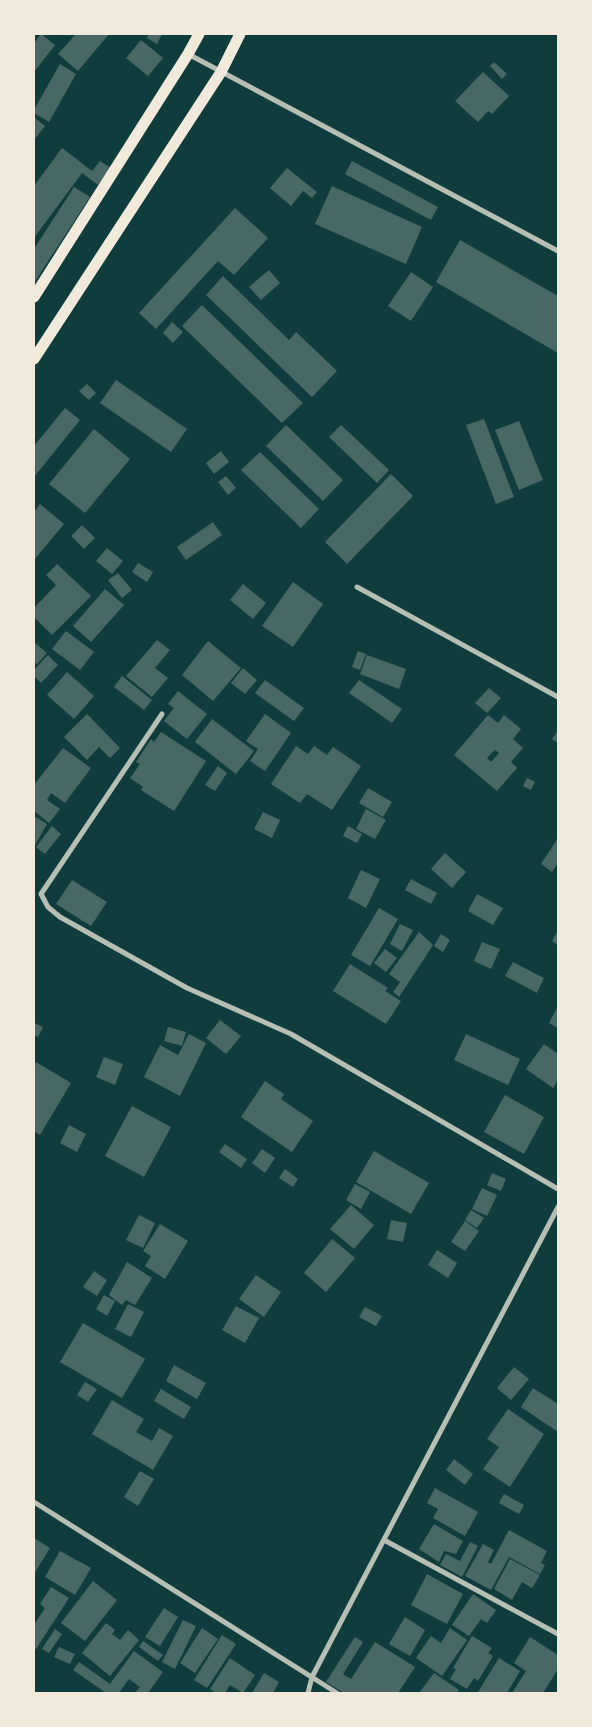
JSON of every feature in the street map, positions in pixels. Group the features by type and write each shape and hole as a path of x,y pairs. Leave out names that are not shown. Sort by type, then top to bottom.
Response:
{"main road":[{"path":"34,297 199,34"},
{"path":"34,359 221,72 240,34"}],"street":[{"path":"188,54 558,251"},
{"path":"357,587 558,697"},
{"path":"162,714 41,894 48,907 60,917 187,988 291,1034 558,1189"},
{"path":"308,1693 312,1677 558,1207"},
{"path":"34,1502 336,1693"},
{"path":"384,1540 558,1634"}],"building":[{"path":"41,34 55,45 34,72 34,43"},
{"path":"76,34 109,34 78,71 58,54"},
{"path":"149,34 162,34 157,44 147,38"},
{"path":"141,40 163,58 148,76 126,58"},
{"path":"494,62 507,74 502,79 490,66"},
{"path":"60,64 76,74 49,122 34,113 34,110"},
{"path":"483,72 509,96 492,114 488,111 478,122 455,101"},
{"path":"34,117 45,126 34,140"},
{"path":"62,148 92,171 100,161 111,168 98,185 82,173 34,238 34,186"},
{"path":"352,161 438,207 431,220 345,174"},
{"path":"287,168 317,192 312,198 303,191 291,206 270,188"},
{"path":"332,186 422,227 406,264 315,224"},
{"path":"74,187 90,197 34,283 34,249"},
{"path":"235,208 268,238 234,275 218,261 156,329 139,313"},
{"path":"460,240 558,296 558,353 436,282"},
{"path":"269,270 280,283 261,300 249,287"},
{"path":"411,272 433,287 411,321 388,306"},
{"path":"223,276 289,340 296,332 337,371 312,397 206,295"},
{"path":"202,305 303,403 282,423 182,326"},
{"path":"172,322 183,332 173,343 163,333"},
{"path":"116,380 187,429 171,452 100,403"},
{"path":"87,384 96,393 89,400 79,391"},
{"path":"65,408 80,420 34,477 34,446"},
{"path":"484,419 514,497 496,504 466,425"},
{"path":"519,421 543,480 519,490 495,430"},
{"path":"286,425 343,480 323,501 266,446"},
{"path":"341,425 389,470 377,483 329,437"},
{"path":"94,429 130,459 85,513 49,484"},
{"path":"221,451 229,462 214,474 206,463"},
{"path":"260,452 319,509 301,528 241,470"},
{"path":"391,474 413,496 347,564 325,542"},
{"path":"226,476 236,488 228,495 218,482"},
{"path":"40,504 64,524 34,560 34,512"},
{"path":"213,522 222,535 186,560 177,547"},
{"path":"82,525 95,538 84,549 71,536"},
{"path":"107,548 123,561 112,574 96,561"},
{"path":"138,563 153,572 147,582 132,572"},
{"path":"57,564 91,596 52,635 34,617 34,608 56,585 46,575"},
{"path":"118,573 132,590 122,598 108,580"},
{"path":"293,582 323,604 293,647 262,626"},
{"path":"243,584 266,603 253,619 230,600"},
{"path":"105,589 124,605 91,642 73,626"},
{"path":"66,631 94,652 80,670 52,649"},
{"path":"157,640 170,650 155,668 168,678 152,697 126,676"},
{"path":"208,641 241,668 213,701 182,675"},
{"path":"34,642 47,653 37,664 34,662"},
{"path":"358,651 366,654 360,670 352,667"},
{"path":"48,655 58,665 41,683 34,676 34,670"},
{"path":"367,655 406,669 399,689 360,674"},
{"path":"243,668 257,680 245,694 231,683"},
{"path":"67,672 94,696 74,719 47,695"},
{"path":"122,676 152,700 144,710 114,687"},
{"path":"265,680 304,708 294,721 255,693"},
{"path":"359,680 402,709 392,723 349,693"},
{"path":"489,688 501,698 487,713 475,703"},
{"path":"178,691 207,714 187,739 164,721 174,708 168,704"},
{"path":"87,714 120,748 110,758 99,747 87,760 64,737"},
{"path":"265,714 291,733 265,771 250,761 258,749 246,741"},
{"path":"488,715 498,723 504,715 521,729 513,739 523,748 511,762 517,768 497,791 454,755","holes":["495,750 499,753 491,762 487,758"]},
{"path":"212,719 254,751 236,774 195,742"},
{"path":"558,730 558,743 552,739"},
{"path":"161,732 206,761 174,811 141,790 143,787 130,778 140,764 136,762 151,739 154,742"},
{"path":"296,746 308,754 314,746 327,755 333,747 361,766 332,810 307,794 300,803 271,784"},
{"path":"63,748 91,768 65,803 51,793 47,800 60,809 49,823 34,811 34,785"},
{"path":"218,766 227,773 215,791 205,785"},
{"path":"527,778 535,782 531,790 523,786"},
{"path":"368,788 392,802 383,817 359,803"},
{"path":"366,809 386,820 375,839 356,829"},
{"path":"263,812 280,820 272,838 254,829"},
{"path":"34,816 47,824 34,847"},
{"path":"52,826 61,834 45,854 36,847"},
{"path":"348,826 362,834 357,843 343,836"},
{"path":"558,838 558,863 552,872 541,864"},
{"path":"445,853 466,872 452,888 431,869"},
{"path":"361,870 380,879 366,908 348,898"},
{"path":"411,879 437,893 431,904 405,890"},
{"path":"72,880 107,902 91,926 56,904"},
{"path":"477,894 503,908 493,925 468,911"},
{"path":"379,908 398,919 370,966 351,955"},
{"path":"400,924 413,930 402,951 390,944"},
{"path":"558,930 558,945 552,941"},
{"path":"419,932 433,945 399,997 393,992 400,982 389,974"},
{"path":"441,934 450,940 443,952 434,946"},
{"path":"482,942 500,949 491,969 474,961"},
{"path":"385,949 397,958 386,972 374,963"},
{"path":"513,962 544,978 537,993 505,976"},
{"path":"350,964 388,988 385,991 401,1001 386,1024 333,991"},
{"path":"558,1006 558,1028 549,1023"},
{"path":"220,1020 241,1036 226,1054 206,1038"},
{"path":"34,1023 43,1027 38,1037 34,1035"},
{"path":"168,1027 186,1032 182,1046 164,1041"},
{"path":"189,1034 206,1043 180,1096 144,1077 160,1045 178,1055"},
{"path":"466,1034 520,1059 508,1085 454,1060"},
{"path":"544,1044 558,1054 558,1080 553,1088 526,1069"},
{"path":"104,1057 123,1064 115,1085 96,1077"},
{"path":"36,1062 71,1083 40,1135 34,1131 34,1066"},
{"path":"265,1081 284,1094 281,1099 313,1121 292,1152 241,1117"},
{"path":"505,1095 544,1117 524,1154 484,1132"},
{"path":"132,1106 171,1127 144,1177 105,1156"},
{"path":"69,1125 86,1134 77,1152 60,1143"},
{"path":"225,1144 247,1159 241,1168 219,1152"},
{"path":"262,1149 275,1158 265,1173 252,1163"},
{"path":"374,1151 429,1183 411,1214 356,1182"},
{"path":"285,1169 298,1179 293,1187 279,1178"},
{"path":"492,1173 506,1179 501,1191 487,1185"},
{"path":"355,1184 370,1192 361,1209 346,1200"},
{"path":"482,1188 497,1195 487,1216 472,1209"},
{"path":"351,1205 374,1225 354,1249 330,1229"},
{"path":"471,1210 484,1218 477,1228 465,1220"},
{"path":"139,1215 155,1223 143,1248 126,1240"},
{"path":"391,1220 407,1223 403,1242 387,1239"},
{"path":"465,1221 479,1231 465,1251 451,1242"},
{"path":"160,1224 188,1241 165,1279 145,1266 151,1256 143,1251"},
{"path":"332,1239 355,1258 326,1292 304,1273"},
{"path":"437,1250 457,1263 448,1278 428,1265"},
{"path":"127,1262 152,1278 135,1305 126,1300 122,1305 109,1295"},
{"path":"94,1271 107,1280 97,1296 83,1287"},
{"path":"256,1275 281,1292 264,1317 239,1299"},
{"path":"104,1295 115,1301 107,1316 96,1309"},
{"path":"128,1304 144,1312 131,1337 115,1329"},
{"path":"236,1306 259,1318 245,1343 222,1330"},
{"path":"365,1307 382,1316 376,1326 359,1317"},
{"path":"83,1323 145,1359 122,1398 60,1362"},
{"path":"174,1365 206,1383 197,1399 166,1381"},
{"path":"514,1367 529,1379 511,1400 497,1388"},
{"path":"85,1382 97,1389 88,1402 77,1395"},
{"path":"533,1388 558,1404 558,1432 521,1407"},
{"path":"161,1389 191,1407 184,1419 154,1401"},
{"path":"112,1400 144,1419 136,1432 152,1441 159,1428 173,1436 153,1470 92,1434"},
{"path":"508,1409 544,1434 510,1487 483,1469 499,1447 487,1439"},
{"path":"454,1459 473,1474 465,1485 446,1470"},
{"path":"140,1471 154,1479 138,1506 124,1497"},
{"path":"435,1488 478,1512 465,1536 433,1518 438,1509 427,1503"},
{"path":"504,1494 524,1505 519,1514 499,1503"},
{"path":"434,1524 463,1541 456,1554 444,1551 439,1562 419,1549"},
{"path":"509,1530 547,1551 541,1563 545,1565 540,1574 509,1557 491,1590 465,1576 483,1544 494,1550 488,1562 491,1564"},
{"path":"34,1538 50,1548 34,1574"},
{"path":"470,1542 478,1546 462,1577 440,1565 446,1554 460,1561"},
{"path":"60,1551 91,1568 75,1595 45,1577"},
{"path":"510,1559 540,1575 532,1588 522,1582 512,1600 494,1589"},
{"path":"427,1574 463,1594 447,1624 411,1605"},
{"path":"93,1581 117,1600 85,1641 61,1623"},
{"path":"51,1587 69,1598 36,1649 34,1648 34,1625 45,1608 40,1604"},
{"path":"473,1594 496,1610 487,1623 481,1619 469,1636 452,1625"},
{"path":"164,1608 178,1617 160,1646 145,1637"},
{"path":"405,1617 425,1630 410,1656 389,1644"},
{"path":"183,1620 196,1626 175,1669 162,1662"},
{"path":"106,1623 115,1630 112,1634 120,1640 128,1630 139,1640 110,1676 82,1653"},
{"path":"202,1628 218,1639 195,1673 180,1663"},
{"path":"450,1628 467,1640 442,1676 416,1658 431,1636 441,1643"},
{"path":"55,1629 62,1634 49,1653 42,1649"},
{"path":"222,1635 236,1644 207,1688 194,1680"},
{"path":"472,1636 492,1648 488,1653 493,1656 478,1681 474,1678 467,1689 450,1679 456,1669 453,1668"},
{"path":"355,1637 363,1642 343,1674 351,1679 375,1642 415,1667 398,1693 344,1693 326,1682"},
{"path":"530,1637 558,1655 558,1669 543,1693 512,1693 526,1671 514,1663"},
{"path":"143,1641 163,1655 158,1661 139,1647"},
{"path":"59,1647 75,1654 70,1664 54,1657"},
{"path":"134,1651 163,1672 148,1693 135,1693 140,1687 129,1679 119,1693 106,1693 73,1670 79,1662 110,1684"},
{"path":"230,1658 255,1675 243,1693 230,1685 225,1693 216,1693 210,1689"},
{"path":"499,1658 520,1671 507,1693 478,1692"},
{"path":"264,1673 279,1682 273,1693 252,1693"},
{"path":"434,1673 459,1690 457,1693 419,1693"}]}
